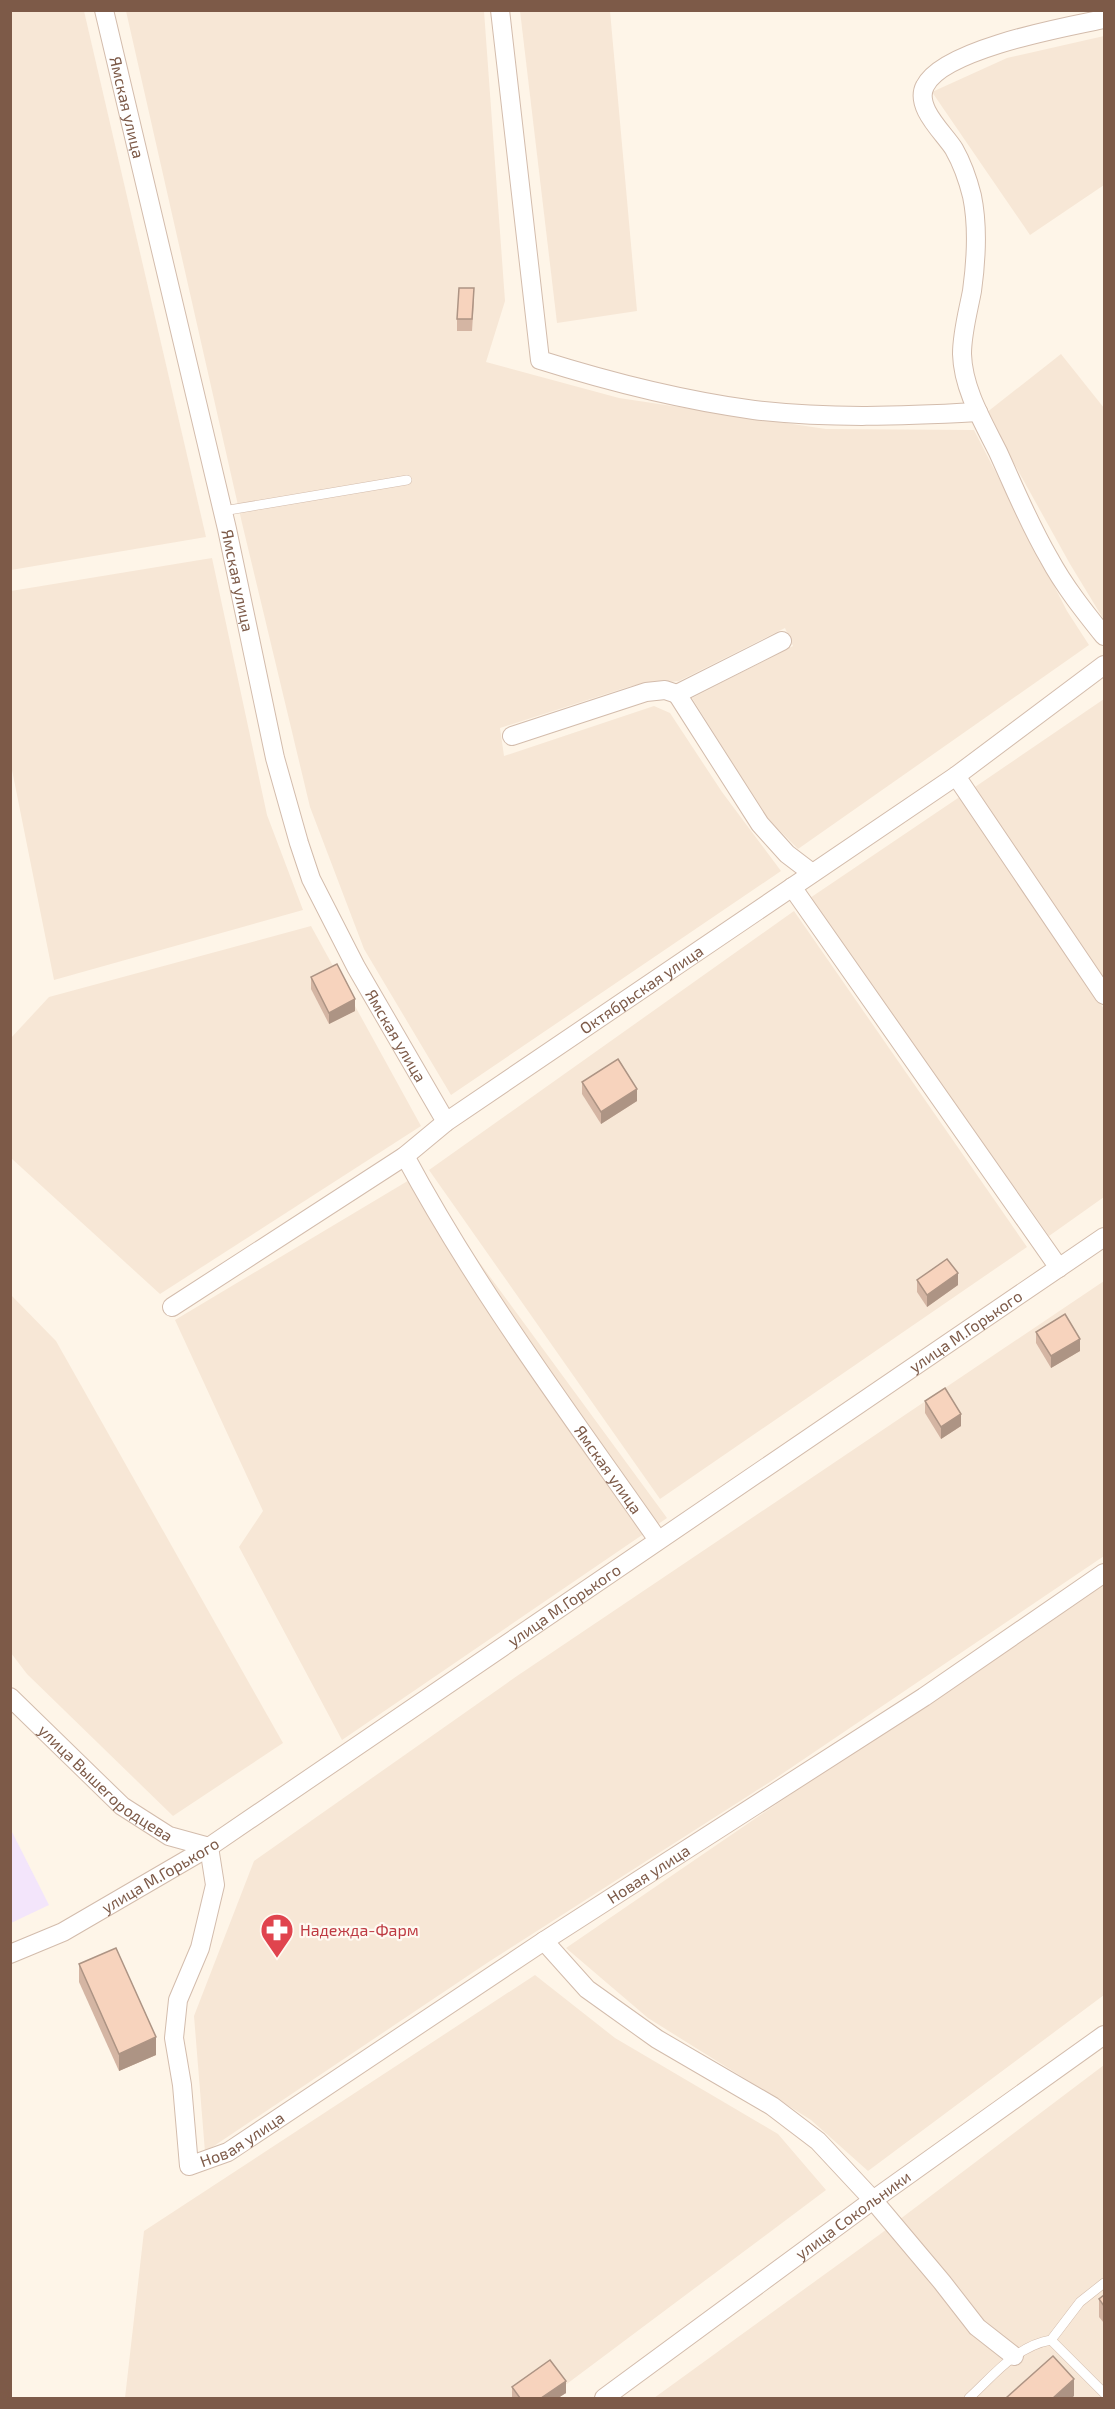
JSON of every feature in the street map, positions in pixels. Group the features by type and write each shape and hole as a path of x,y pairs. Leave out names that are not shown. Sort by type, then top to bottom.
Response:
{"street":[{"name":"Ямская улица","path":"104,10 223,512 275,758 311,879 356,967 446,1122"},
{"path":"500,10 540,360 619,384 753,410 820,415 905,416 978,412"},
{"path":"1104,20 1049,30 962,56 944,67 924,87 922,95 925,107 954,149 965,173 972,198 975,250 972,288 962,352 966,381 978,412 1048,558 1075,600 1104,636"},
{"path":"677,694 782,641"},
{"name":"Октябрьская улица","path":"172,1307 405,1156 446,1122 956,776 1104,665"},
{"path":"512,736 646,692 665,690 677,694 760,824 787,854 812,873"},
{"path":"956,776 1104,995"},
{"path":"792,887 1059,1268"},
{"name":"Ямская улица","path":"405,1156 438,1216 496,1310 658,1540"},
{"name":"улица М.Горького","path":"10,1954 63,1932 209,1847 1104,1237"},
{"name":"Новая улица","path":"209,1847 215,1885 200,1948 178,2000 174,2038 182,2085 189,2166 228,2152 544,1941 924,1697 1104,1573"},
{"name":"улица Вышегородцева","path":"10,1697 53,1742 122,1806 169,1836 209,1847"},
{"path":"544,1941 587,1989 657,2039 772,2106 818,2141 873,2200 977,2327 1014,2356"},
{"name":"улица Сокольники","path":"604,2398 873,2200 1104,2035"}],"lane":[{"path":"223,512 407,480"},
{"path":"969,2398 1014,2356 1035,2343 1050,2340 1080,2302 1104,2283"},
{"path":"1050,2340 1104,2393"}],"shaded area":[{"path":"11,10 84,11 206,537 11,570"},
{"path":"126,11 484,11 505,301 486,362 619,398 826,429 974,430 1067,611 1089,645 798,849 767,818 692,698 793,646 785,628 679,681 631,686 500,728 504,756 654,706 670,713 722,792 781,871 451,1095 364,949 310,807 242,523"},
{"path":"520,11 610,11 637,311 557,323"},
{"path":"1104,36 1104,185 1030,235 932,92 1007,58"},
{"path":"1061,354 1104,408 1104,620 1070,564 986,413"},
{"path":"212,558 267,815 303,910 54,980 11,765 11,591"},
{"path":"1104,699 1104,983 975,787"},
{"path":"961,796 1104,1009 1104,1197 1049,1236 810,898"},
{"path":"794,911 1027,1247 660,1499 429,1170"},
{"path":"311,926 421,1126 160,1294 11,1158 10,1039 49,997"},
{"path":"416,1176 667,1518 342,1740 239,1547 263,1511 175,1320"},
{"path":"1104,1281 1104,1556 770,1782 487,1963 205,2152 194,2016 254,1861 517,1676"},
{"path":"10,1294 56,1341 283,1743 173,1816 27,1674 11,1653"},
{"path":"1104,1580 1104,1995 868,2171 811,2120 648,2018 566,1948"},
{"path":"10,1828 49,1905 11,1923 10,1923"},
{"path":"535,1975 615,2038 778,2134 826,2190 548,2398 125,2398 144,2231"},
{"path":"1104,2065 1104,2398 654,2398 879,2235"}],"building":[{"path":"459,288 474,288 472,319 457,319"},
{"path":"337,964 355,999 329,1013 311,977"},
{"path":"618,1059 637,1089 601,1112 582,1082"},
{"path":"947,1259 958,1273 927,1295 917,1280"},
{"path":"1065,1314 1080,1339 1051,1356 1036,1332"},
{"path":"945,1388 961,1414 941,1427 925,1401"},
{"path":"116,1948 156,2037 119,2054 79,1964"},
{"path":"1104,2295 1104,2306 1099,2299"},
{"path":"1053,2356 1074,2379 1053,2398 1006,2398"},
{"path":"550,2360 566,2381 541,2398 520,2398 512,2387"}],"place":[{"name":"Надежда-Фарм","path":"277,1959"}]}
